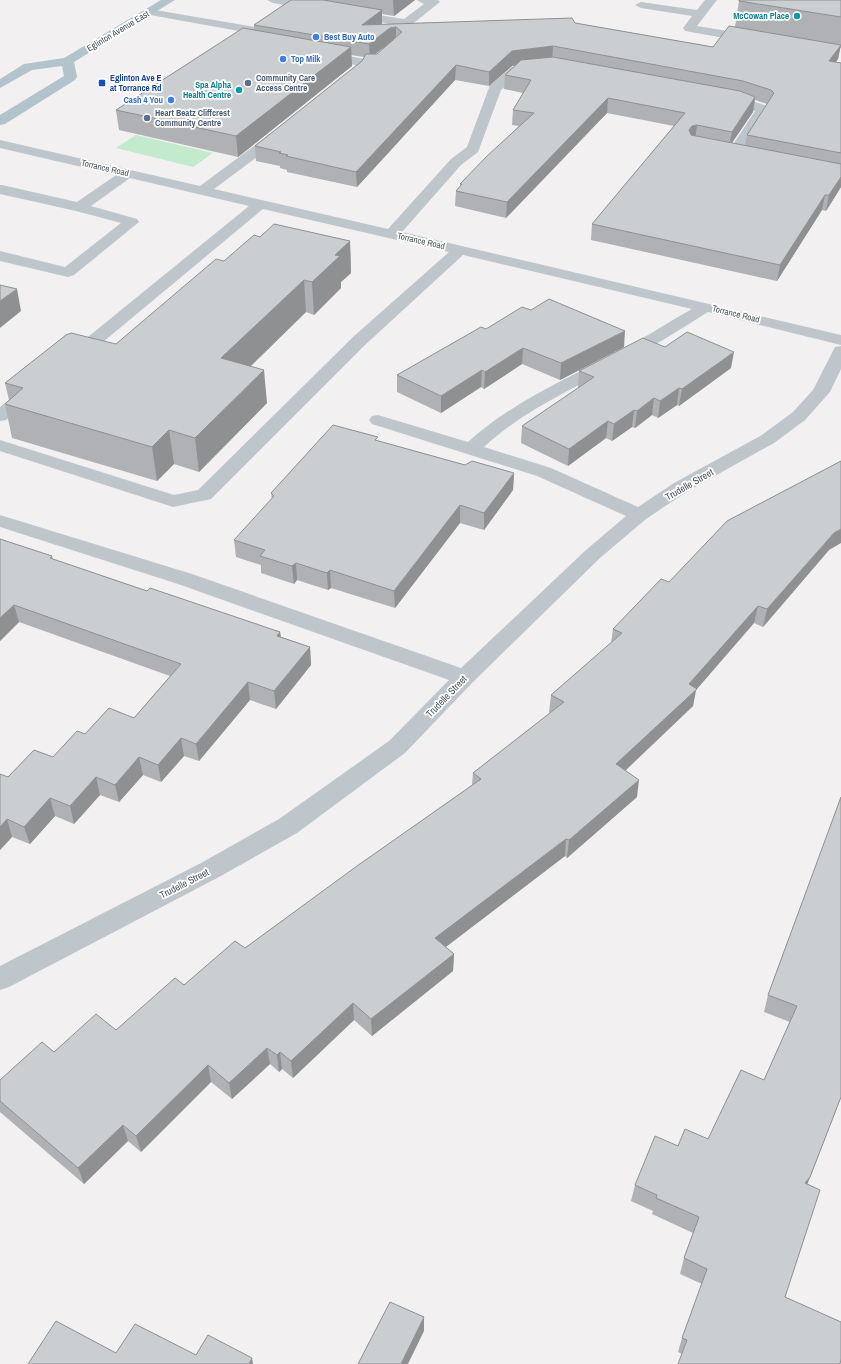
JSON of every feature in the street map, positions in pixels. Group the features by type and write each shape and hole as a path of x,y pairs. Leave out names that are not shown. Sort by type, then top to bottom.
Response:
{"main road":[{"name":"Eglinton Avenue East","path":"0,84 28,67 67,61 169,0"},
{"path":"0,121 71,78 67,61"}],"street":[{"path":"273,0 328,10"},
{"path":"344,12 406,23 434,2 423,0"},
{"path":"711,0 689,28 764,41"},
{"path":"641,5 700,14"},
{"path":"149,12 251,30 246,42 269,46"},
{"path":"308,53 372,64 395,46"},
{"path":"351,76 357,71 361,62"},
{"path":"392,234 456,162 473,149 476,137 495,88 516,70 545,66"},
{"path":"710,95 741,101 764,109 735,152"},
{"path":"203,190 250,157 291,124"},
{"name":"Torrance Road","path":"0,144 261,203 841,340"},
{"path":"719,150 750,156"},
{"path":"80,207 128,173"},
{"path":"0,190 2,189 80,207 132,222 68,272 0,256"},
{"path":"60,369 261,203"},
{"path":"0,445 173,501 204,495 359,341 460,250"},
{"path":"471,449 494,428 555,389 623,356 706,307"},
{"name":"Trudelle Street","path":"0,979 210,870 288,826 397,748 465,677 593,554 639,515 681,487 768,439 799,416 821,392 841,351"},
{"path":"0,416 42,383"},
{"path":"378,420 544,472 639,515"},
{"path":"0,521 186,579 465,677"}],"green space":[{"path":"136,135 213,153 193,167 116,148"}],"building":[{"path":"291,0 323,0 382,10 362,25 572,18 575,23 713,47 729,26 841,45 829,61 841,63 841,153 747,135 774,93 771,90 743,81 553,46 512,51 489,72 456,65 356,172 286,156 288,155 279,153 281,152 255,146 362,61 366,54 377,54 402,32 396,27 390,28 369,44 254,25"},
{"path":"841,0 841,17 739,1"},
{"path":"243,28 351,47 236,136 116,110"},
{"path":"553,57 740,91 755,97 732,132 697,125 692,126 689,130 691,135 841,164 841,177 829,195 825,195 780,265 592,224 685,113 608,98 507,202 456,191 462,184 460,184 487,156 534,113 513,110 531,80 505,75 521,60"},
{"path":"274,224 350,241 335,255 340,256 312,282 304,280 221,358 264,370 195,438 169,430 152,447 5,404 23,388 5,383 66,335 71,333 116,344 216,259 224,261 254,235 260,237"},
{"path":"0,285 17,289 0,301"},
{"path":"549,299 625,331 561,363 523,348 485,372 482,370 441,396 397,375 481,327 486,329 522,307 531,310"},
{"path":"687,332 734,352 682,389 679,388 660,401 654,398 637,411 634,410 614,424 608,421 569,449 522,426 594,377 579,371 643,338 665,347"},
{"path":"333,425 378,437 375,440 465,465 472,461 514,473 484,513 460,505 394,591 330,570 327,573 296,563 292,566 260,556 265,550 234,540 274,496 271,493"},
{"path":"841,461 841,529 834,533 767,609 758,606 689,684 697,689 616,764 639,780 569,840 566,839 435,938 454,954 371,1019 353,1003 291,1061 280,1052 277,1055 267,1048 229,1083 208,1065 136,1136 123,1125 78,1168 0,1101 0,1080 42,1042 54,1052 96,1014 116,1030 175,978 184,985 235,941 245,948 357,866 481,779 473,773 564,702 551,695 622,633 613,629 661,579 669,582 727,521"},
{"path":"0,539 52,556 50,558 147,591 150,588 280,632 277,636 310,647 274,691 248,682 196,744 181,738 158,765 139,757 115,785 96,777 70,806 50,798 24,827 7,819 0,827 0,774 8,777 34,750 53,757 77,731 85,734 109,708 134,718 181,664 14,605 0,618"},
{"path":"841,797 841,1097 810,1177 805,1183 820,1190 785,1297 841,1322 840,1364 678,1364 687,1340 682,1338 707,1269 684,1258 699,1217 656,1198 657,1195 635,1185 655,1136 678,1146 685,1129 708,1139 741,1070 764,1080 797,1006 768,995"},
{"path":"390,1302 424,1317 401,1364 358,1364"},
{"path":"56,1321 116,1353 135,1324 196,1355 208,1335 252,1358 249,1364 28,1364"}],"place":[{"name":"McCowan Place","path":"797,16"},
{"name":"Best Buy Auto","path":"316,37"},
{"name":"Top Milk","path":"283,59"},
{"name":"Eglinton Ave E at Torrance Rd","path":"102,83"},
{"name":"Community Care Access Centre","path":"248,83"},
{"name":"Spa Alpha Health Centre","path":"239,90"},
{"name":"Cash 4 You","path":"171,100"},
{"name":"Heart Beatz Cliffcrest Community Centre","path":"147,118"}]}
